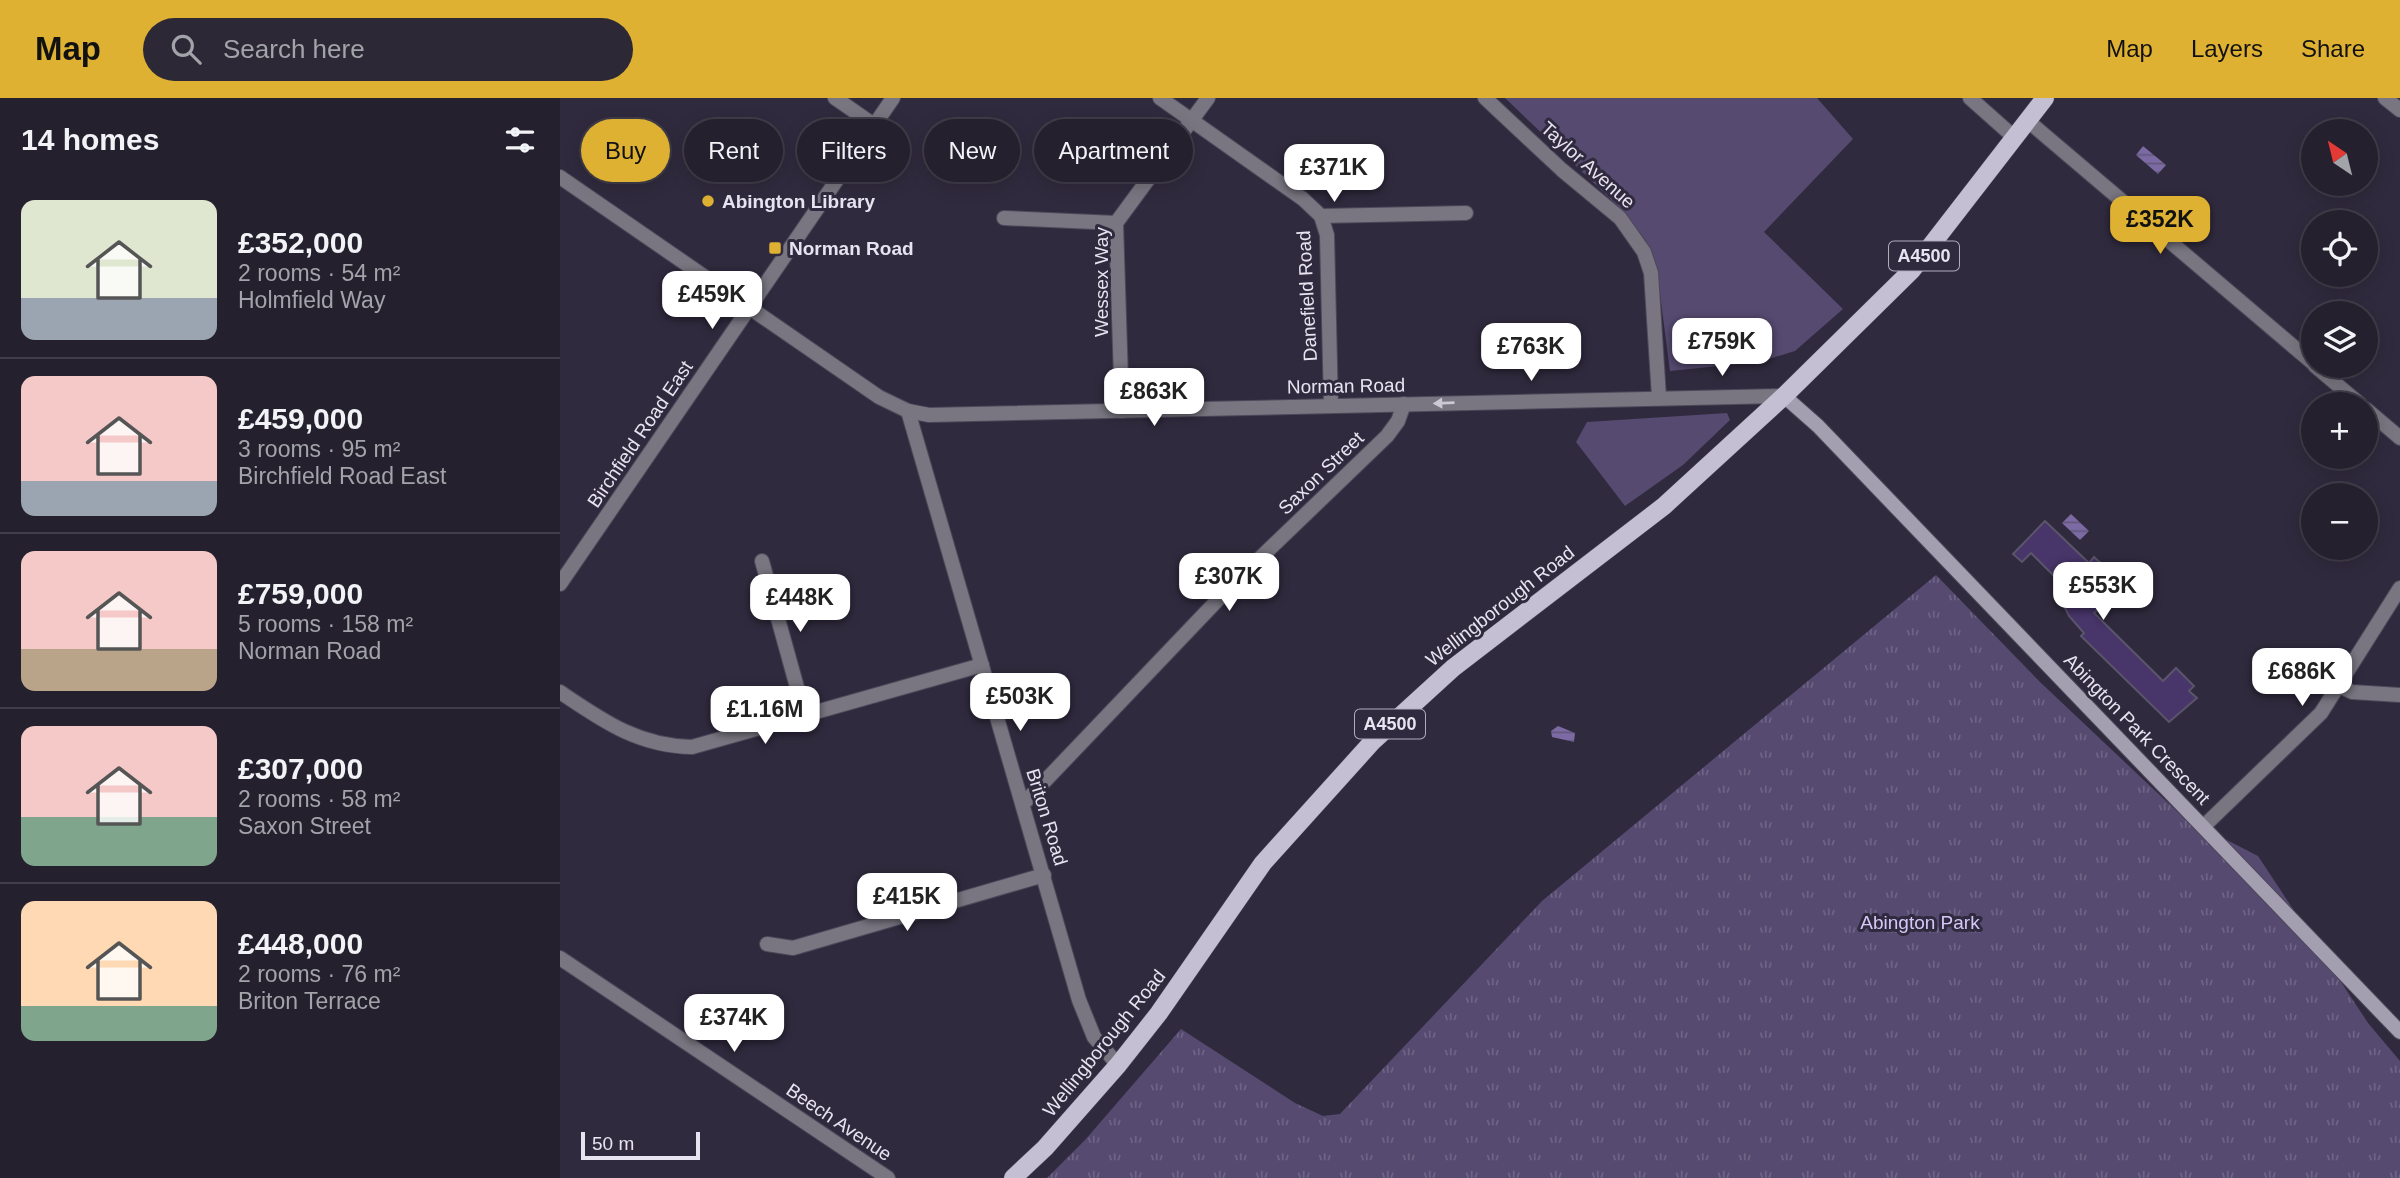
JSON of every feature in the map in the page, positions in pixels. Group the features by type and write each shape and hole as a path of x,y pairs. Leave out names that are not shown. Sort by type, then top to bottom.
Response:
{"main road":[{"name":"Wellingborough Road","path":"1013,1178 1045,1148 1118,1065 1160,1013 1263,863 1373,741 1453,668 1664,506 1784,396 1912,271 2045,98"}],"street":[{"path":"835,98 865,119"},
{"name":"Birchfield Road East","path":"878,119 893,98"},
{"name":"Danefield Road","path":"1160,98 1189,119"},
{"name":"Wessex Way","path":"1193,120 1208,98"},
{"name":"Taylor Avenue","path":"1485,98 1562,170 1620,218 1644,252 1651,273 1659,397"},
{"path":"1970,98 2015,138"},
{"path":"2385,98 2400,110"},
{"path":"2028,121 2301,354"},
{"name":"Danefield Road","path":"1193,122 1321,216 1327,235 1331,406"},
{"name":"Norman Road","path":"560,177 879,397 908,411 954,417 1659,397 1784,396"},
{"name":"Birchfield Road East","path":"560,584 835,182"},
{"name":"Wessex Way","path":"1122,411 1116,223 1147,182"},
{"path":"1321,216 1466,214"},
{"path":"1004,218 1116,223"},
{"path":"2329,378 2346,392"},
{"name":"Abington Park Crescent","path":"1784,396 1818,426 2400,1032"},
{"name":"Saxon Street","path":"1023,804 1203,614 1387,436 1398,421 1404,404"},
{"name":"Briton Road","path":"908,411 1086,1022 1101,1048 1118,1065"},
{"path":"2378,419 2400,438"},
{"path":"762,561 805,716"},
{"path":"2204,827 2306,730 2339,686 2400,589"},
{"path":"560,692 619,731 645,742 676,747 708,745 982,665"},
{"path":"2339,686 2352,692 2400,695"},
{"path":"767,944 793,948 1044,875"},
{"name":"Beech Avenue","path":"560,958 888,1178"}],"green space":[{"path":"1505,98 1817,98 1853,139 1764,232 1843,309 1795,351 1759,362 1670,371 1658,279 1646,241 1622,210"},
{"path":"1727,413 1730,420 1683,465 1625,506 1576,442 1587,422"},
{"name":"Abington Park","path":"1936,575 2040,682 2184,818 2258,856 2368,1023 2400,1061 2400,1178 1047,1178 1085,1140 1181,1029 1295,1103 1323,1116 1340,1114 1542,901"}],"shaded area":[{"path":"2143,146 2166,165 2158,174 2136,155"},
{"path":"2071,514 2089,531 2080,540 2062,523"},
{"path":"1558,726 1575,733 1574,742 1552,737 1551,731"}],"building":[{"path":"2045,521 2089,563 2094,557 2104,566 2082,587 2101,607 2094,613 2163,681 2176,668 2194,686 2189,691 2197,698 2169,722 2081,636 2084,633 2069,616 2065,608 2067,605 2060,598 2068,590 2031,553 2022,562 2013,554"}],"place":[{"name":"Abington Library","path":"708,201"},
{"name":"Norman Road","path":"775,248"}]}
